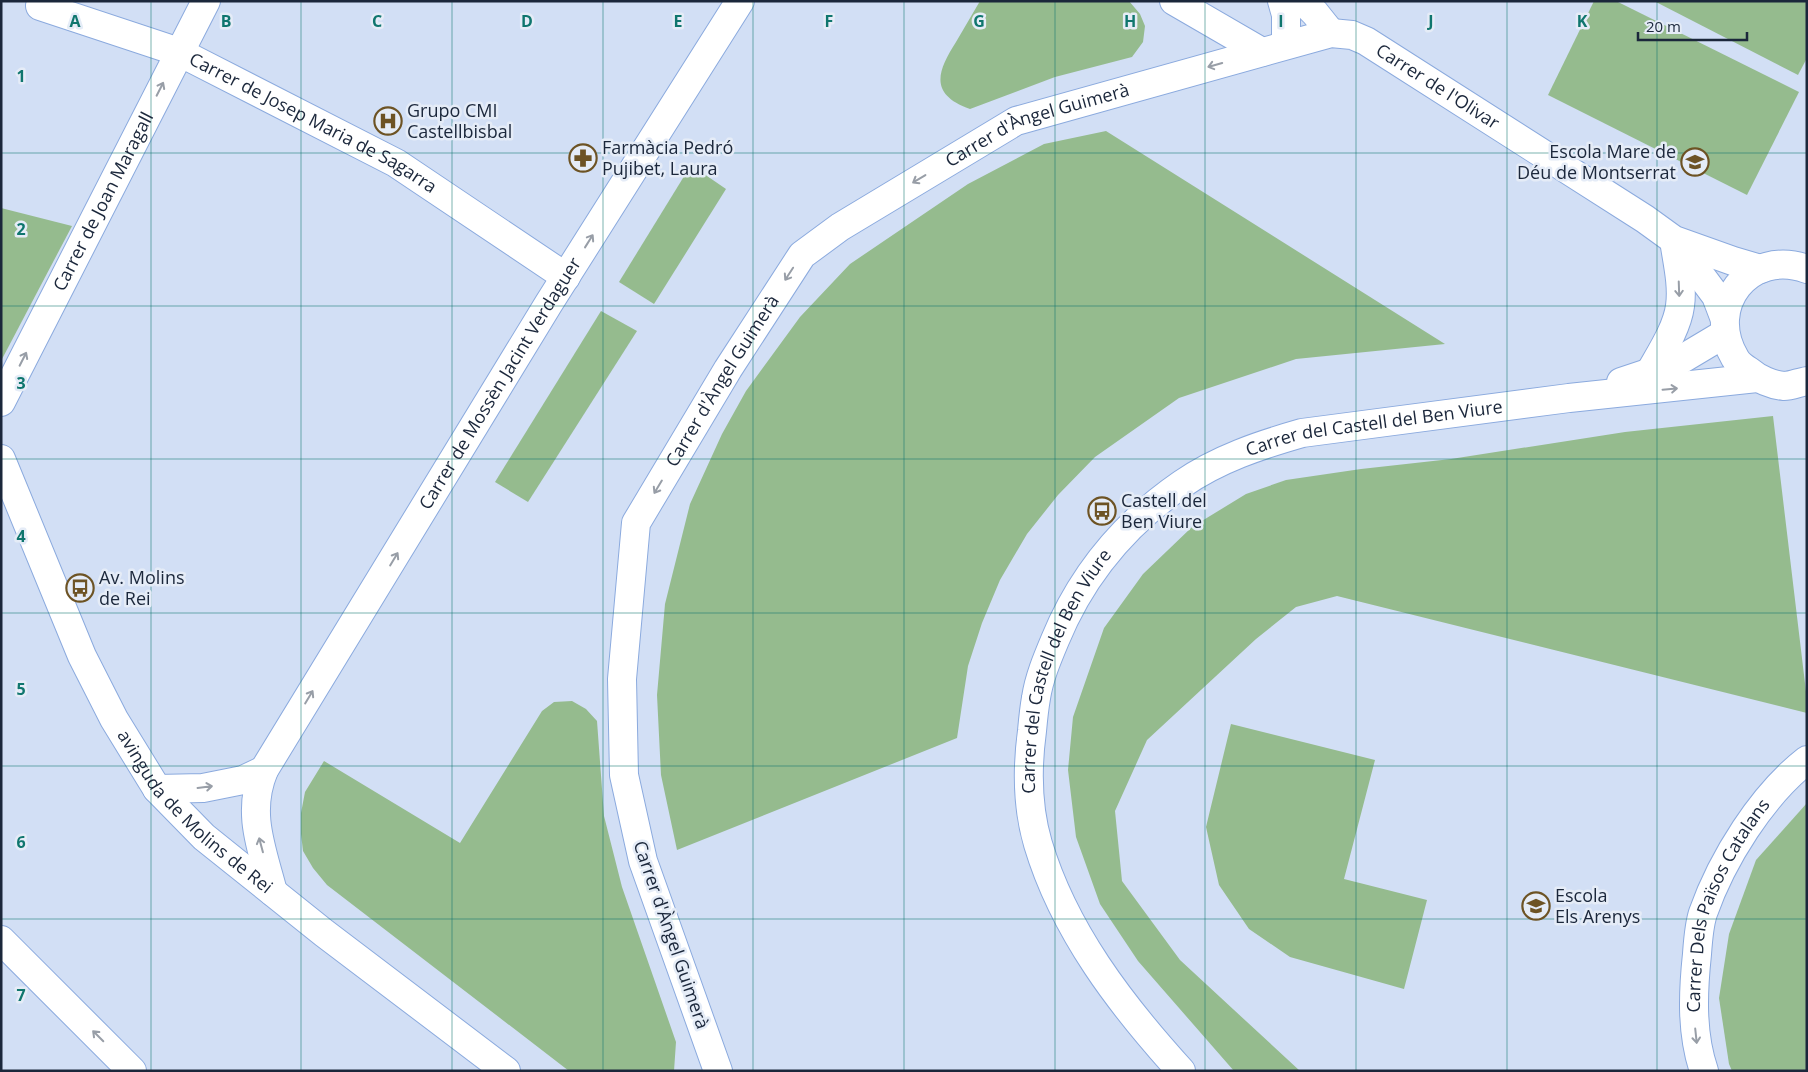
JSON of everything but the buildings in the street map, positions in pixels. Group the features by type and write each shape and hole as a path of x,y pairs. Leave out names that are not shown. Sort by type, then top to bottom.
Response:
{"street":[{"name":"Carrer de Joan Maragall","path":"1,402 206,1"},
{"name":"Carrer de Mossèn Jacint Verdaguer","path":"273,892 255,821 257,786 264,770 566,277 740,1"},
{"path":"1174,1 1274,48 1286,15 1282,1"},
{"path":"1303,1 1331,33"},
{"name":"Carrer de Josep Maria de Sagarra","path":"40,6 179,52 396,163 566,277"},
{"name":"Carrer d'Àngel Guimerà","path":"718,1071 643,861 624,775 622,679 636,523 728,369 802,255 840,227 1016,121 1331,33"},
{"name":"Carrer de l'Olivar","path":"1331,33 1352,35 1366,41 1637,214 1674,240 1760,269"},
{"path":"1649,374 1671,335 1680,307 1679,279 1674,240"},
{"name":"Carrer de l'Olivar","path":"1674,240 1716,296 1736,360 1757,378"},
{"path":"1724,326 1729,298 1740,282 1760,269 1774,264 1802,259"},
{"name":"Carrer del Castell del Ben Viure","path":"1569,398 1649,374 1672,365 1724,326"},
{"path":"1757,378 1784,386 1807,381"},
{"name":"Carrer del Castell del Ben Viure","path":"1181,1071 1122,1001 1090,956 1061,904 1038,844 1029,794 1029,751 1036,698 1046,662 1062,623 1080,587 1100,558 1151,506 1183,482 1215,464 1263,445 1302,433 1569,398 1757,378"},
{"name":"avinguda de Molins de Rei","path":"1,459 82,656 114,719 157,789 204,837 324,933 506,1071"},
{"name":"Carrer Dels Països Catalans","path":"1704,1071 1696,1038 1694,984 1703,914 1720,872 1747,826 1775,791 1807,760"},
{"path":"157,789 203,788 243,780 264,770"},
{"path":"1,940 132,1071"}],"green space":[{"path":"980,1 1129,1 1140,14 1145,26 1143,42 1132,57 1055,77 970,109 948,96 943,89 941,72 949,53"},
{"path":"1594,1 1616,1 1799,92 1747,195 1548,95"},
{"path":"1654,1 1807,1 1807,58 1798,75"},
{"path":"1106,131 1445,344 1296,359 1179,398 1095,457 1058,495 1027,534 1000,580 982,623 968,666 957,738 677,850 661,775 657,695 665,604 690,504 722,434 746,391 800,317 850,264 968,184 1044,144"},
{"path":"691,165 726,189 654,304 619,282"},
{"path":"1,208 72,226 1,361"},
{"path":"601,311 637,331 528,502 495,482"},
{"path":"1773,416 1807,713 1337,596 1296,607 1256,639 1147,740 1115,811 1122,881 1180,960 1300,1071 1234,1071 1138,961 1100,904 1076,837 1068,770 1073,717 1104,628 1143,574 1192,527 1246,494 1286,480 1451,459 1625,432"},
{"path":"572,701 586,709 597,721 604,816 622,887 676,1042 674,1071 569,1071 327,885 313,868 303,851 301,813 305,792 324,761 460,843 542,711 554,702"},
{"path":"1231,724 1375,760 1344,879 1427,900 1404,989 1290,957 1249,929 1219,885 1206,827"},
{"path":"1807,803 1807,1071 1732,1071 1729,1064 1719,998 1729,934 1756,860"}],"place":[{"name":"Grupo CMI Castellbisbal","path":"388,121"},
{"name":"Farmàcia Pedró Pujibet, Laura","path":"583,158"},
{"name":"Escola Mare de Déu de Montserrat","path":"1695,162"},
{"name":"Castell del Ben Viure","path":"1102,511"},
{"name":"Av. Molins de Rei","path":"80,588"},
{"name":"Escola Els Arenys","path":"1536,906"}]}
